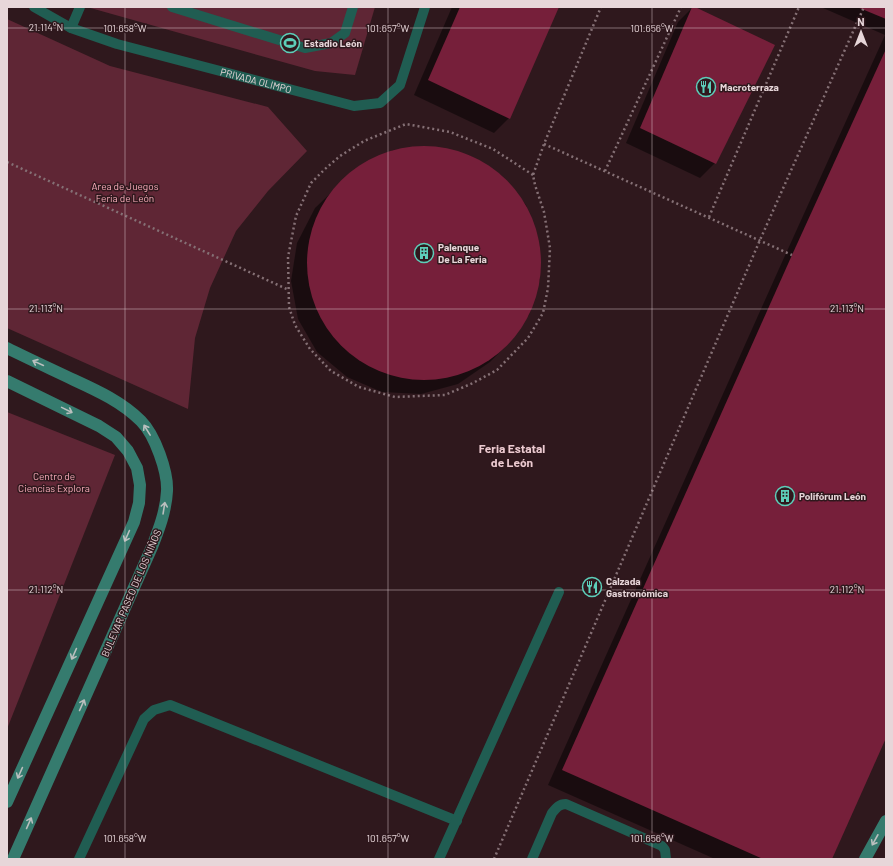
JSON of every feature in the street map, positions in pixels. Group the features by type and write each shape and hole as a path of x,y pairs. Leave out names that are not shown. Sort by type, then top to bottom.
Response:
{"street":[{"name":"BULEVAR PASEO DE LOS NIÑOS","path":"7,348 122,404 142,422 154,440 164,465 167,491 163,517 152,547 13,859"},
{"path":"7,381 99,426 116,437 128,451 137,468 140,485 139,503 134,522 7,802"},
{"path":"865,859 886,821"}],"lane":[{"name":"PRIVADA OLIMPO","path":"34,7 71,28 117,44 354,106 380,103 400,85 425,7"},
{"path":"71,28 80,7"},
{"path":"172,7 305,48 331,43 345,33 352,7"},
{"path":"440,859 559,592"},
{"path":"80,859 144,719 154,710 170,706 457,821"},
{"path":"532,859 552,813 556,807 561,804 566,804 662,846 665,850 666,859"}],"path":[{"path":"533,175 493,149 450,132 406,124 364,140 340,156 311,183 296,216 288,257 289,307 295,326 310,349 331,371 359,387 395,397 445,395 473,383 497,370 528,338 543,313 548,288 550,248 544,212 535,186 533,175 544,144 601,7"},
{"path":"605,171 681,7"},
{"path":"709,217 800,7"},
{"path":"494,859 760,240 864,7"},
{"path":"544,144 792,255"},
{"path":"7,162 289,290"}],"green space":[{"name":"Estadio León","path":"87,7 375,7 355,75 315,71"},
{"name":"Area de Juegos Feria de León","path":"7,19 110,66 268,107 307,151 268,191 236,231 210,288 195,338 188,409 7,328"},
{"name":"Centro de Ciencias Explora","path":"7,412 115,455 7,729"}],"building":[{"path":"460,7 559,7 510,119 428,80"},
{"name":"Macroterraza","path":"692,7 695,7 775,45 716,164 640,128"},
{"path":"857,7 886,7 886,19"},
{"name":"Polifórum León","path":"886,49 886,738 832,859 763,859 562,770 792,255"},
{"name":"Palenque De La Feria","path":"424,146 447,148 469,155 489,166 507,180 521,198 532,218 539,240 541,263 539,286 532,308 521,328 507,346 489,360 469,371 447,378 424,380 401,378 379,371 359,360 341,346 327,328 316,308 309,286 307,263 309,240 316,218 327,198 341,180 359,166 379,155 401,148"}],"place":[{"name":"Estadio León","path":"290,43"},
{"name":"Macroterraza","path":"706,87"},
{"name":"Palenque De La Feria","path":"424,253"},
{"name":"Polifórum León","path":"785,496"},
{"name":"Calzada Gastronómica","path":"592,587"}],"district":[{"name":"Feria Estatal de León","path":"512,456"}]}
